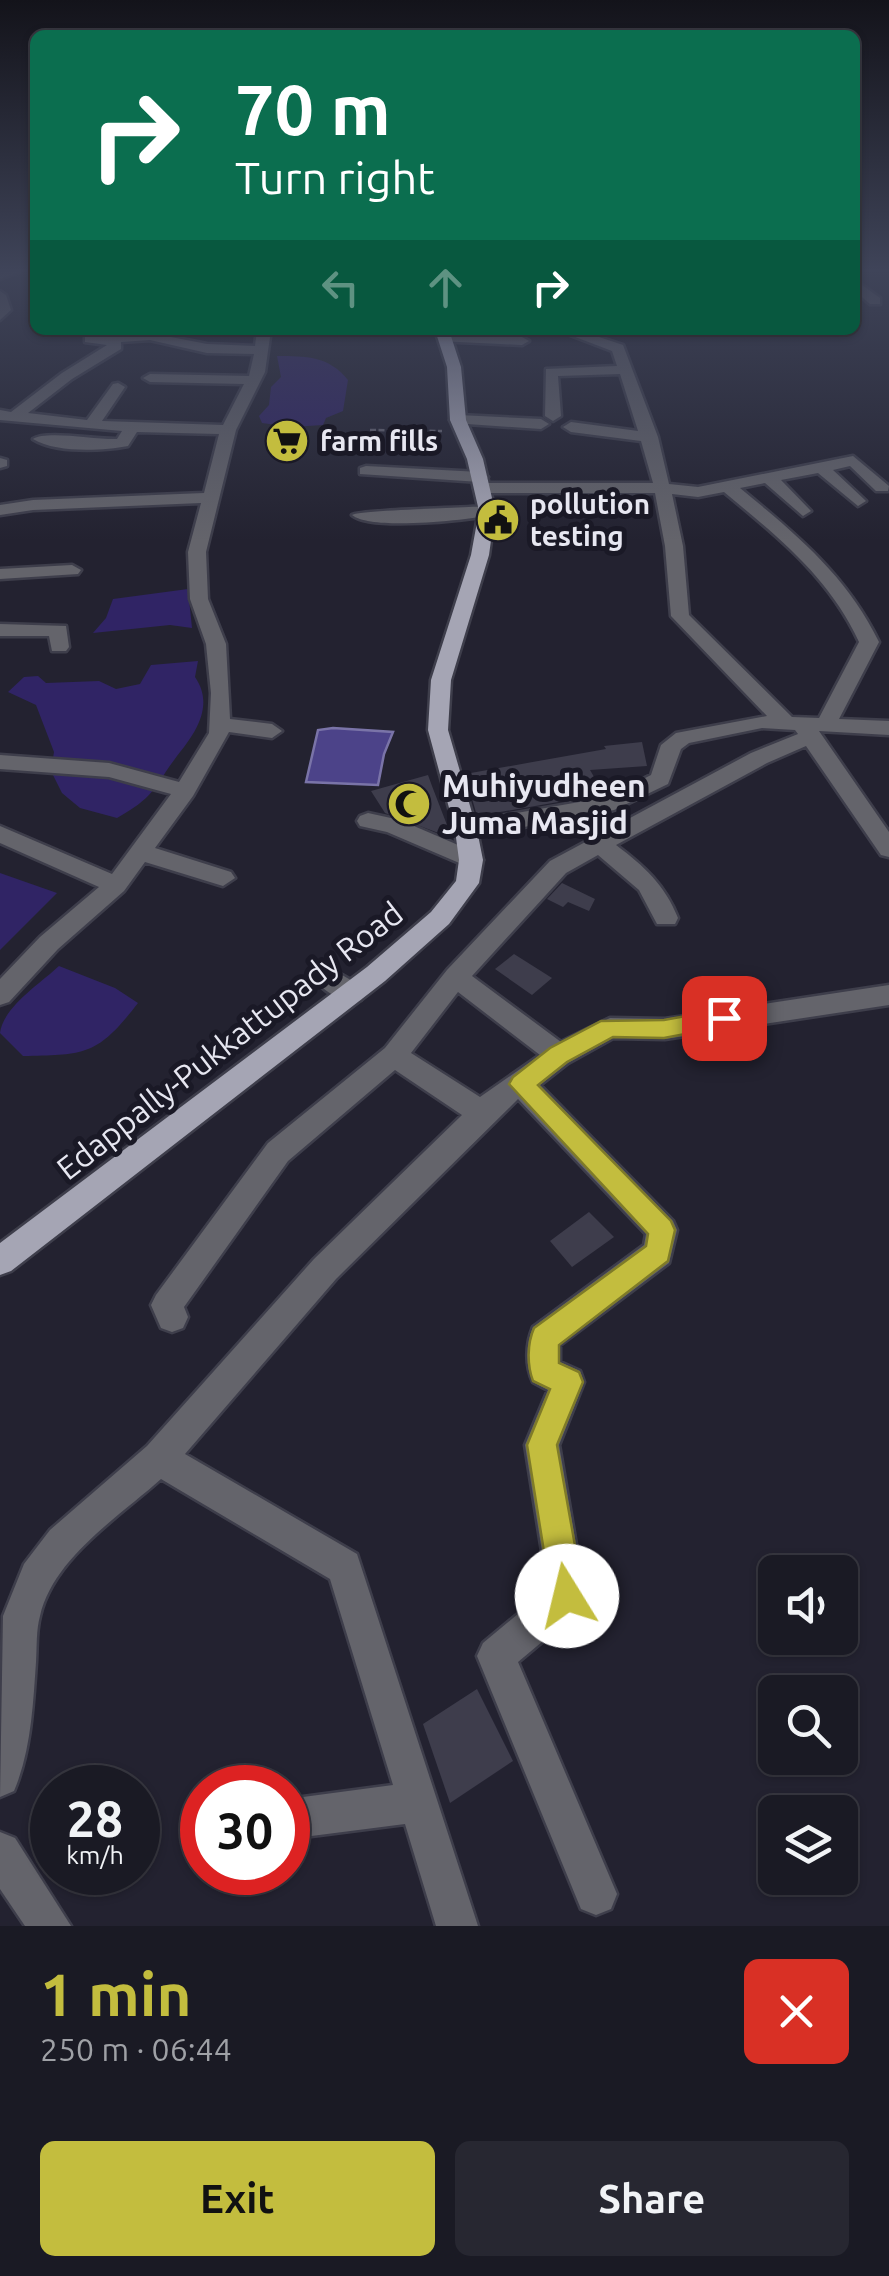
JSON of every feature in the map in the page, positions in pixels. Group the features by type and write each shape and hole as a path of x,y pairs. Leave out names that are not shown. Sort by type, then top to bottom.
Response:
{"main road":[{"path":"452,362 460,426 483,492 480,555 441,680 438,730 471,860"},
{"name":"Edappally-Pukkattupady Road","path":"0,1262 352,993 440,918 466,883 471,860"}],"street":[{"path":"8,415 91,362"},
{"path":"0,995 49,943 116,885 185,790 219,733 221,693 216,644 199,600 197,552 228,430 254,380 259,362"},
{"path":"623,362 650,437 673,521 680,616 806,726 889,848"},
{"path":"460,426 547,420 551,372 626,370"},
{"path":"150,378 254,380"},
{"path":"92,424 118,387"},
{"path":"8,415 92,424 228,430"},
{"path":"41,439 91,446 122,444 132,426"},
{"path":"571,427 650,437"},
{"path":"366,471 483,492 662,488 698,492 854,461 882,488"},
{"path":"821,467 858,501"},
{"path":"768,478 803,512"},
{"path":"172,1317 167,1305 278,1152 394,1056 456,977 558,867 760,758 806,726 869,642 858,614 832,575 727,486"},
{"path":"360,514 415,518 483,492"},
{"path":"0,510 33,505 208,498"},
{"path":"0,574 72,570"},
{"path":"0,630 59,630 59,647"},
{"path":"219,724 272,731"},
{"path":"466,830 614,803 660,779 672,746 683,738 806,726 889,728"},
{"path":"0,762 109,770 185,790"},
{"path":"368,821 392,825 471,860"},
{"path":"0,834 116,885"},
{"path":"598,844 639,874 659,895 666,918"},
{"path":"140,852 224,878"},
{"path":"323,974 352,993"},
{"path":"456,977 559,1055"},
{"path":"0,1777 13,1716 21,1616 37,1577 63,1543 159,1458 325,1269 499,1096 559,1055 610,1028 664,1029 889,995"},
{"path":"394,1056 482,1113"},
{"path":"521,1084 662,1230 658,1252 544,1338 544,1371 568,1382 542,1445 567,1596 496,1656 596,1894"},
{"path":"159,1458 344,1568 457,1926"},
{"path":"310,1816 420,1802"},
{"path":"0,1852 50,1926"}],"path":[{"path":"370,430 460,426"}],"shaded area":[{"path":"278,362 323,362 333,366 348,380 343,411 326,418 323,425 292,427 262,423 259,416 269,405 271,387 281,377"},
{"path":"188,589 192,628 170,625 93,633 106,618 113,599"},
{"path":"198,661 195,677 201,688 203,709 196,729 153,791 117,818 80,808 62,793 51,771 54,752 36,705 8,692 24,677 38,676 46,683 99,681 116,689 140,684 151,665"},
{"path":"318,730 393,732 378,785 306,782"},
{"path":"0,873 57,893 0,950"},
{"path":"59,966 115,988 138,1003 112,1033 89,1049 62,1055 23,1056 0,1033 3,1023 15,1005"}],"building":[{"path":"642,742 647,766 590,770 604,794 477,816 465,774"},
{"name":"Muhiyudheen Juma Masjid","path":"428,775 452,838 385,813 371,791"},
{"path":"562,883 595,899 589,911 568,902 563,907 547,899"},
{"path":"514,954 552,978 532,995 495,969"},
{"path":"589,1212 614,1237 572,1267 550,1241"},
{"path":"477,1689 513,1761 450,1803 423,1724"}],"place":[{"name":"farm fills","path":"287,441"},
{"name":"pollution testing","path":"498,520"},
{"name":"Muhiyudheen Juma Masjid","path":"409,804"}],"route":[{"path":"567,1596 542,1445 568,1382 544,1371 544,1338 658,1252 662,1230 521,1084 559,1055 610,1028 664,1029 724,1018"}]}
